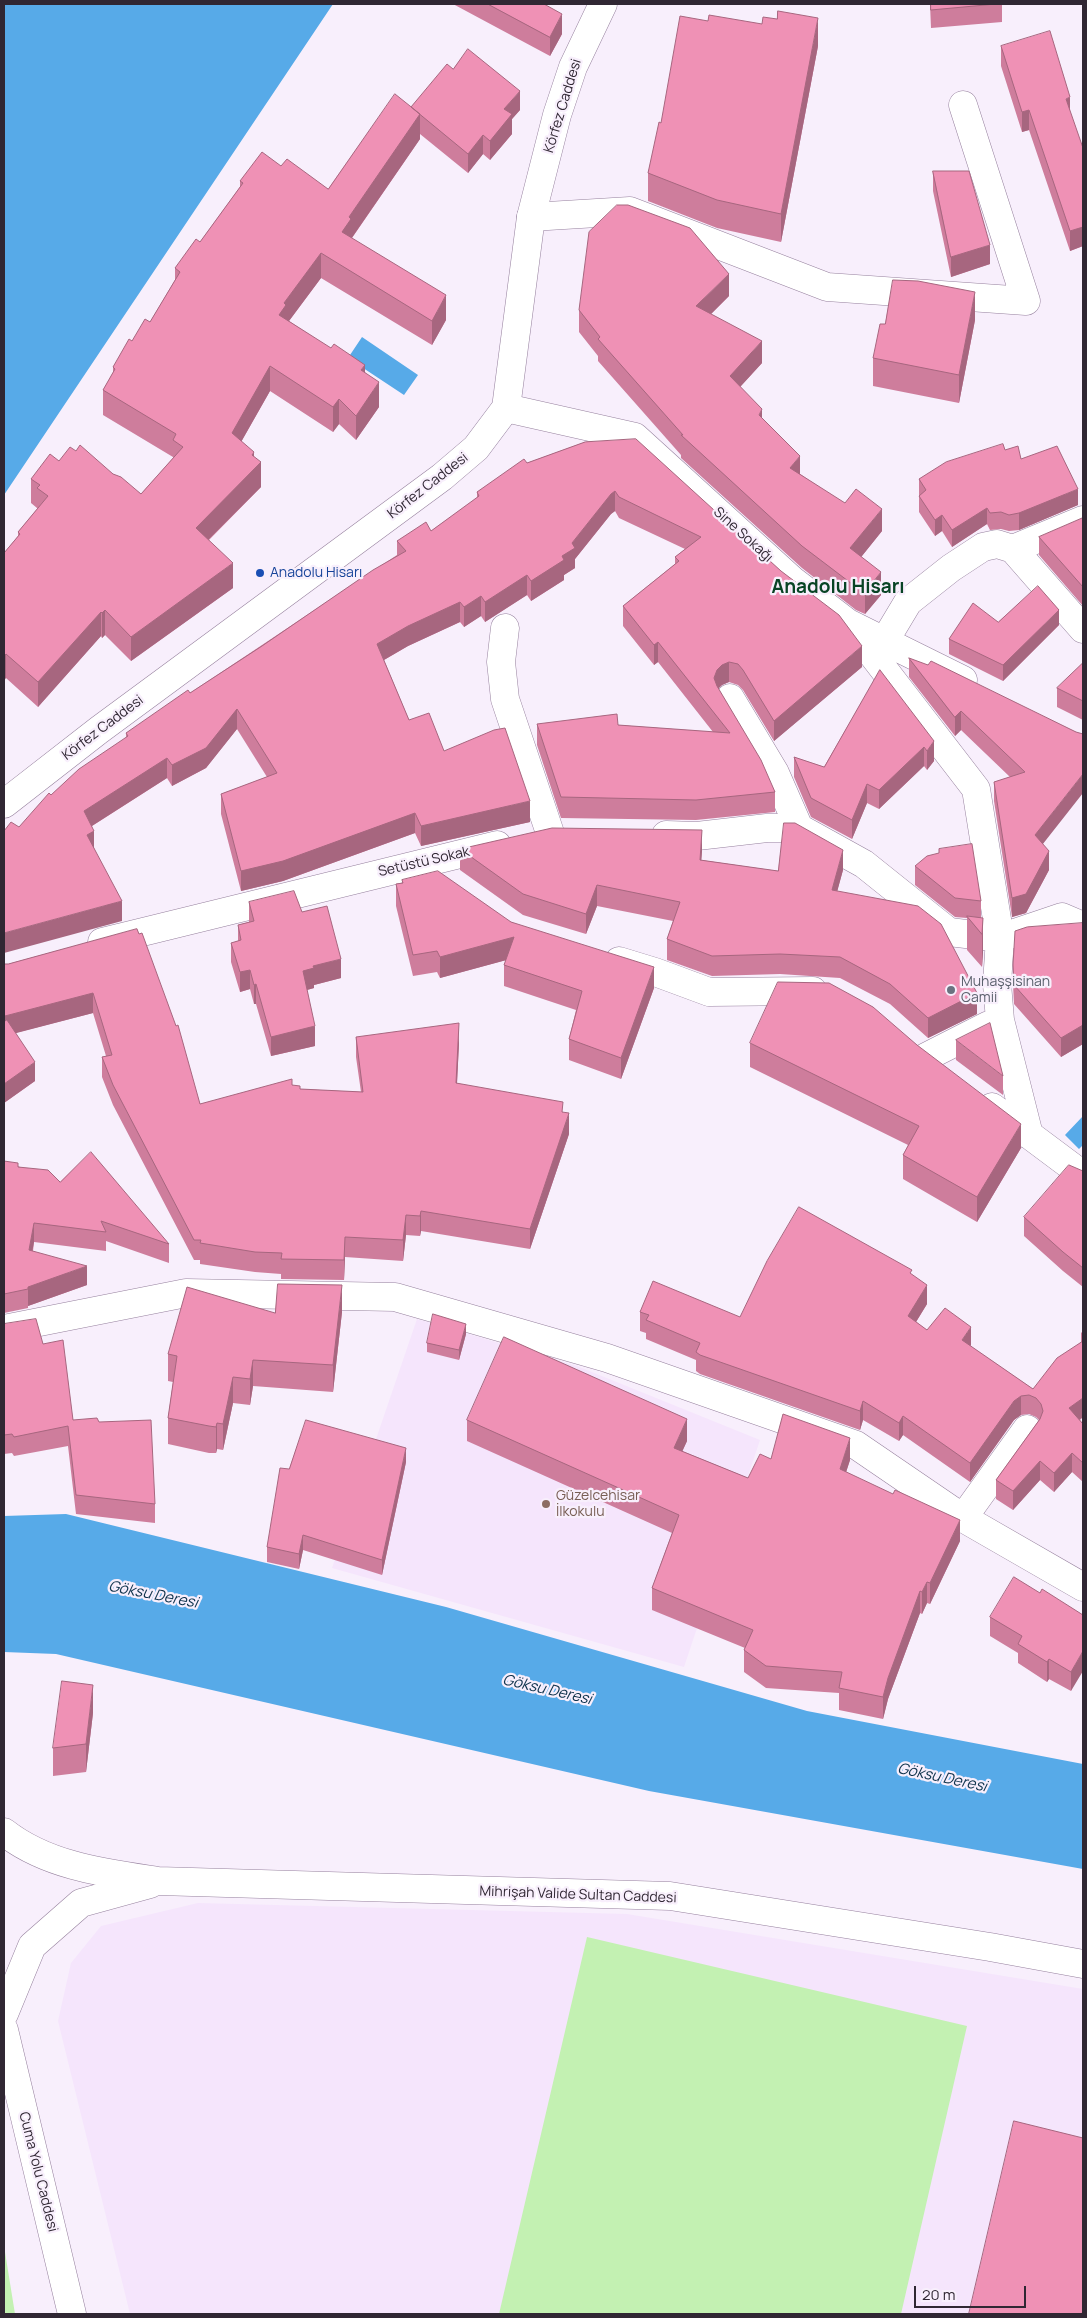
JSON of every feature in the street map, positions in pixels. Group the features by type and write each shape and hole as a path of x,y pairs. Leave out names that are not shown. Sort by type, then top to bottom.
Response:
{"street":[{"name":"Körfez Caddesi","path":"4,804 99,730 442,477 476,448 506,408 531,216 557,115 573,67 603,4"},
{"path":"531,216 630,211 827,287 1026,301 963,104"},
{"name":"Sine Sokağı","path":"506,408 635,437 792,580 848,623 987,691"},
{"path":"1013,549 1083,520"},
{"path":"884,642 908,602 951,568 983,547 997,544 1013,549 1083,629"},
{"path":"848,623 976,789 1000,938 997,984 1000,1020 1029,1135"},
{"path":"505,628 501,662 505,698 533,837"},
{"path":"730,698 775,773 799,828"},
{"path":"638,835 697,836 767,828 799,828 864,864 949,932 1000,938 1062,917 1083,926"},
{"name":"Setüstü Sokak","path":"79,948 423,862 533,837 579,834"},
{"path":"423,862 454,884"},
{"path":"599,955 655,972 708,992 779,990 833,992 841,996"},
{"path":"926,1057 1000,1020"},
{"path":"904,1038 950,1075"},
{"path":"974,1093 1083,1175"},
{"path":"4,1330 186,1293 396,1297 606,1358 856,1445 963,1518 1083,1588"},
{"path":"963,1518 1027,1429"},
{"path":"4,1832 18,1843 86,1870 158,1881"},
{"path":"4,2014 32,1946 81,1903 158,1881"},
{"name":"Mihrişah Valide Sultan Caddesi","path":"158,1881 670,1896 990,1947 1083,1964"},
{"name":"Cuma Yolu Caddesi","path":"4,2030 72,2314"}],"shaded area":[{"name":"Güzelcehisar İlkokulu","path":"417,1319 577,1366 760,1440 684,1667 332,1568"},
{"path":"198,1903 627,1914 1083,1989 1083,2314 130,2314 58,2021 71,1963 101,1926"}],"green space":[{"path":"587,1937 967,2026 901,2314 499,2314"},
{"path":"4,2243 5,2252 15,2314 4,2314"}],"water":[{"path":"4,4 333,4 4,495"},
{"path":"362,337 418,375 404,395 348,358"},
{"path":"1083,1116 1083,1145 1079,1149 1065,1135"},
{"name":"Göksu Deresi","path":"66,1514 446,1607 807,1711 1083,1764 1083,1869 649,1791 56,1654 4,1652 4,1516"}],"building":[{"path":"488,4 544,4 562,14 550,37"},
{"path":"931,4 996,4 931,10"},
{"path":"778,11 818,18 781,214 717,200 648,173 659,122 661,123 680,16 708,21 709,15 762,24 763,17 777,19"},
{"path":"1050,31 1070,97 1066,99 1083,148 1083,227 1070,231 1029,110 1022,112 1001,46"},
{"path":"468,49 520,91 504,109 512,114 490,141 483,135 468,154 411,107 447,64 453,69"},
{"path":"395,94 420,114 349,217 351,219 342,232 446,295 432,321 321,253 284,303 286,305 279,315 331,348 334,344 365,365 361,370 379,382 356,416 339,399 333,407 270,366 232,433 254,452 252,455 261,462 196,528 233,563 131,637 105,610 101,612 38,682 6,654 4,656 4,553 20,534 18,532 48,496 37,488 40,485 31,479 50,454 59,461 70,447 76,451 80,445 113,474 121,477 141,494 183,447 173,440 176,434 103,390 115,369 113,367 129,339 132,341 145,319 150,322 180,272 175,268 196,239 200,242 243,183 240,181 262,152 281,166 287,159 328,189"},
{"path":"933,171 969,171 990,245 951,257"},
{"path":"617,205 628,205 690,228 729,274 696,306 762,341 730,376 762,409 759,415 800,456 790,468 845,503 856,489 882,509 850,548 881,572 865,592 802,546 681,435 683,435 598,339 600,337 579,310 589,232"},
{"path":"893,280 918,281 975,292 959,375 873,358 880,324 885,324"},
{"path":"636,439 781,571 839,615 862,646 774,721 738,664 729,662 717,670 714,678 717,686 761,760 775,792 696,800 561,797 537,724 617,714 618,725 730,733 658,642 654,645 623,606 679,561 675,557 701,537 619,497 615,491 572,543 575,548 562,556 564,560 531,581 527,575 485,602 481,596 464,607 460,602 408,626 377,644 409,720 429,713 444,751 494,730 505,728 530,801 421,826 415,813 283,861 241,871 221,794 277,773 237,709 206,748 172,765 167,758 84,811 94,831 87,835 122,901 4,933 4,831 11,822 19,827 49,793 51,795 79,769 128,736 126,733 188,690 190,693 373,570 406,551 397,541 426,522 431,531 479,496 477,492 524,459 527,463 585,442"},
{"path":"1003,444 1005,450 1018,446 1021,459 1057,446 1078,489 1019,513 1009,515 1001,512 990,513 987,508 952,530 942,515 935,520 919,496 926,490 919,479 946,462"},
{"path":"1083,518 1083,587 1039,537"},
{"path":"1038,586 1059,610 1003,665 949,639 973,603 998,622"},
{"path":"909,658 928,665 931,661 1083,734 1083,774 1035,835 1049,851 1026,894 1012,898 994,782 1025,772 961,711 955,717"},
{"path":"1083,663 1083,701 1057,688"},
{"path":"880,670 934,741 927,751 924,747 879,790 867,784 852,820 811,798 794,757 824,767"},
{"path":"784,823 795,823 843,850 832,890 918,906 941,924 977,993 928,1018 890,984 840,957 780,954 712,956 667,939 680,902 597,885 586,914 523,894 460,849 552,828 702,830 700,860 778,871"},
{"path":"972,844 981,901 955,898 915,866 927,856 939,853 939,849"},
{"path":"438,871 511,922 654,967 621,1058 569,1039 582,991 504,965 514,937 440,957 437,951 413,955 396,884 403,883 402,880"},
{"path":"294,891 302,912 327,906 341,959 313,966 314,968 303,971 315,1026 271,1037 256,984 254,985 250,970 240,972 231,943 241,940 238,925 254,921 249,902"},
{"path":"967,916 983,918 982,934"},
{"path":"1083,923 1083,1025 1061,1038 1014,985 1015,931 1027,927"},
{"path":"137,929 139,934 142,933 176,1026 178,1025 200,1104 292,1079 292,1085 300,1086 300,1089 363,1092 356,1037 459,1023 456,1083 563,1102 562,1112 569,1113 530,1229 421,1211 420,1216 406,1215 403,1240 345,1237 344,1260 281,1259 282,1253 255,1252 200,1243 201,1240 194,1240 113,1085 102,1057 112,1055 93,993 5,1016 4,1014 4,964"},
{"path":"778,982 829,983 873,1007 917,1045 1021,1124 977,1197 903,1155 919,1126 750,1043"},
{"path":"7,1020 35,1062 4,1084 4,1022"},
{"path":"990,1023 1003,1076 956,1040"},
{"path":"91,1152 169,1244 101,1221 106,1232 34,1223 29,1250 87,1266 28,1287 28,1289 4,1294 4,1161 18,1163 18,1167 48,1170 60,1182"},
{"path":"1069,1165 1083,1171 1083,1268 1024,1217"},
{"path":"799,1207 912,1270 910,1273 927,1285 908,1316 927,1330 945,1308 971,1327 962,1340 1033,1389 1057,1358 1083,1341 1083,1398 1069,1408 1083,1424 1083,1463 1072,1453 1054,1473 1040,1461 1013,1491 996,1480 1040,1419 1043,1411 1041,1404 1036,1398 1029,1395 1021,1396 1014,1401 970,1463 903,1416 899,1423 863,1401 860,1411 700,1355 696,1352 700,1343 646,1320 649,1315 640,1312 653,1281 740,1317 767,1261"},
{"path":"278,1284 342,1285 333,1365 253,1360 250,1379 233,1377 223,1424 217,1423 216,1427 168,1418 177,1356 168,1354 187,1287 275,1313"},
{"path":"433,1314 466,1324 459,1350 427,1343"},
{"path":"36,1319 43,1344 63,1340 73,1420 97,1418 99,1422 151,1420 155,1504 76,1495 68,1426 14,1437 12,1434 4,1435 4,1324"},
{"path":"504,1337 687,1419 674,1448 748,1478 760,1454 771,1459 783,1414 850,1438 840,1469 893,1494 895,1490 960,1520 930,1583 927,1582 922,1592 920,1591 888,1678 883,1697 839,1688 842,1672 766,1666 744,1650 753,1630 652,1588 679,1515 467,1420"},
{"path":"306,1420 406,1448 382,1560 303,1535 299,1554 267,1547 280,1468 289,1469"},
{"path":"1014,1577 1040,1593 1042,1589 1083,1615 1083,1651 1071,1672 1049,1659 1047,1662 1018,1644 1022,1636 990,1617"},
{"path":"62,1681 93,1685 86,1744 53,1748"},
{"path":"1014,2121 1083,2138 1082,2314 969,2314"}],"place":[{"name":"Anadolu Hisarı","path":"260,573"},
{"name":"Muhaşşisinan Camii","path":"951,990"},
{"name":"Güzelcehisar İlkokulu","path":"546,1504"}],"district":[{"name":"Anadolu Hisarı","path":"838,588"}]}
